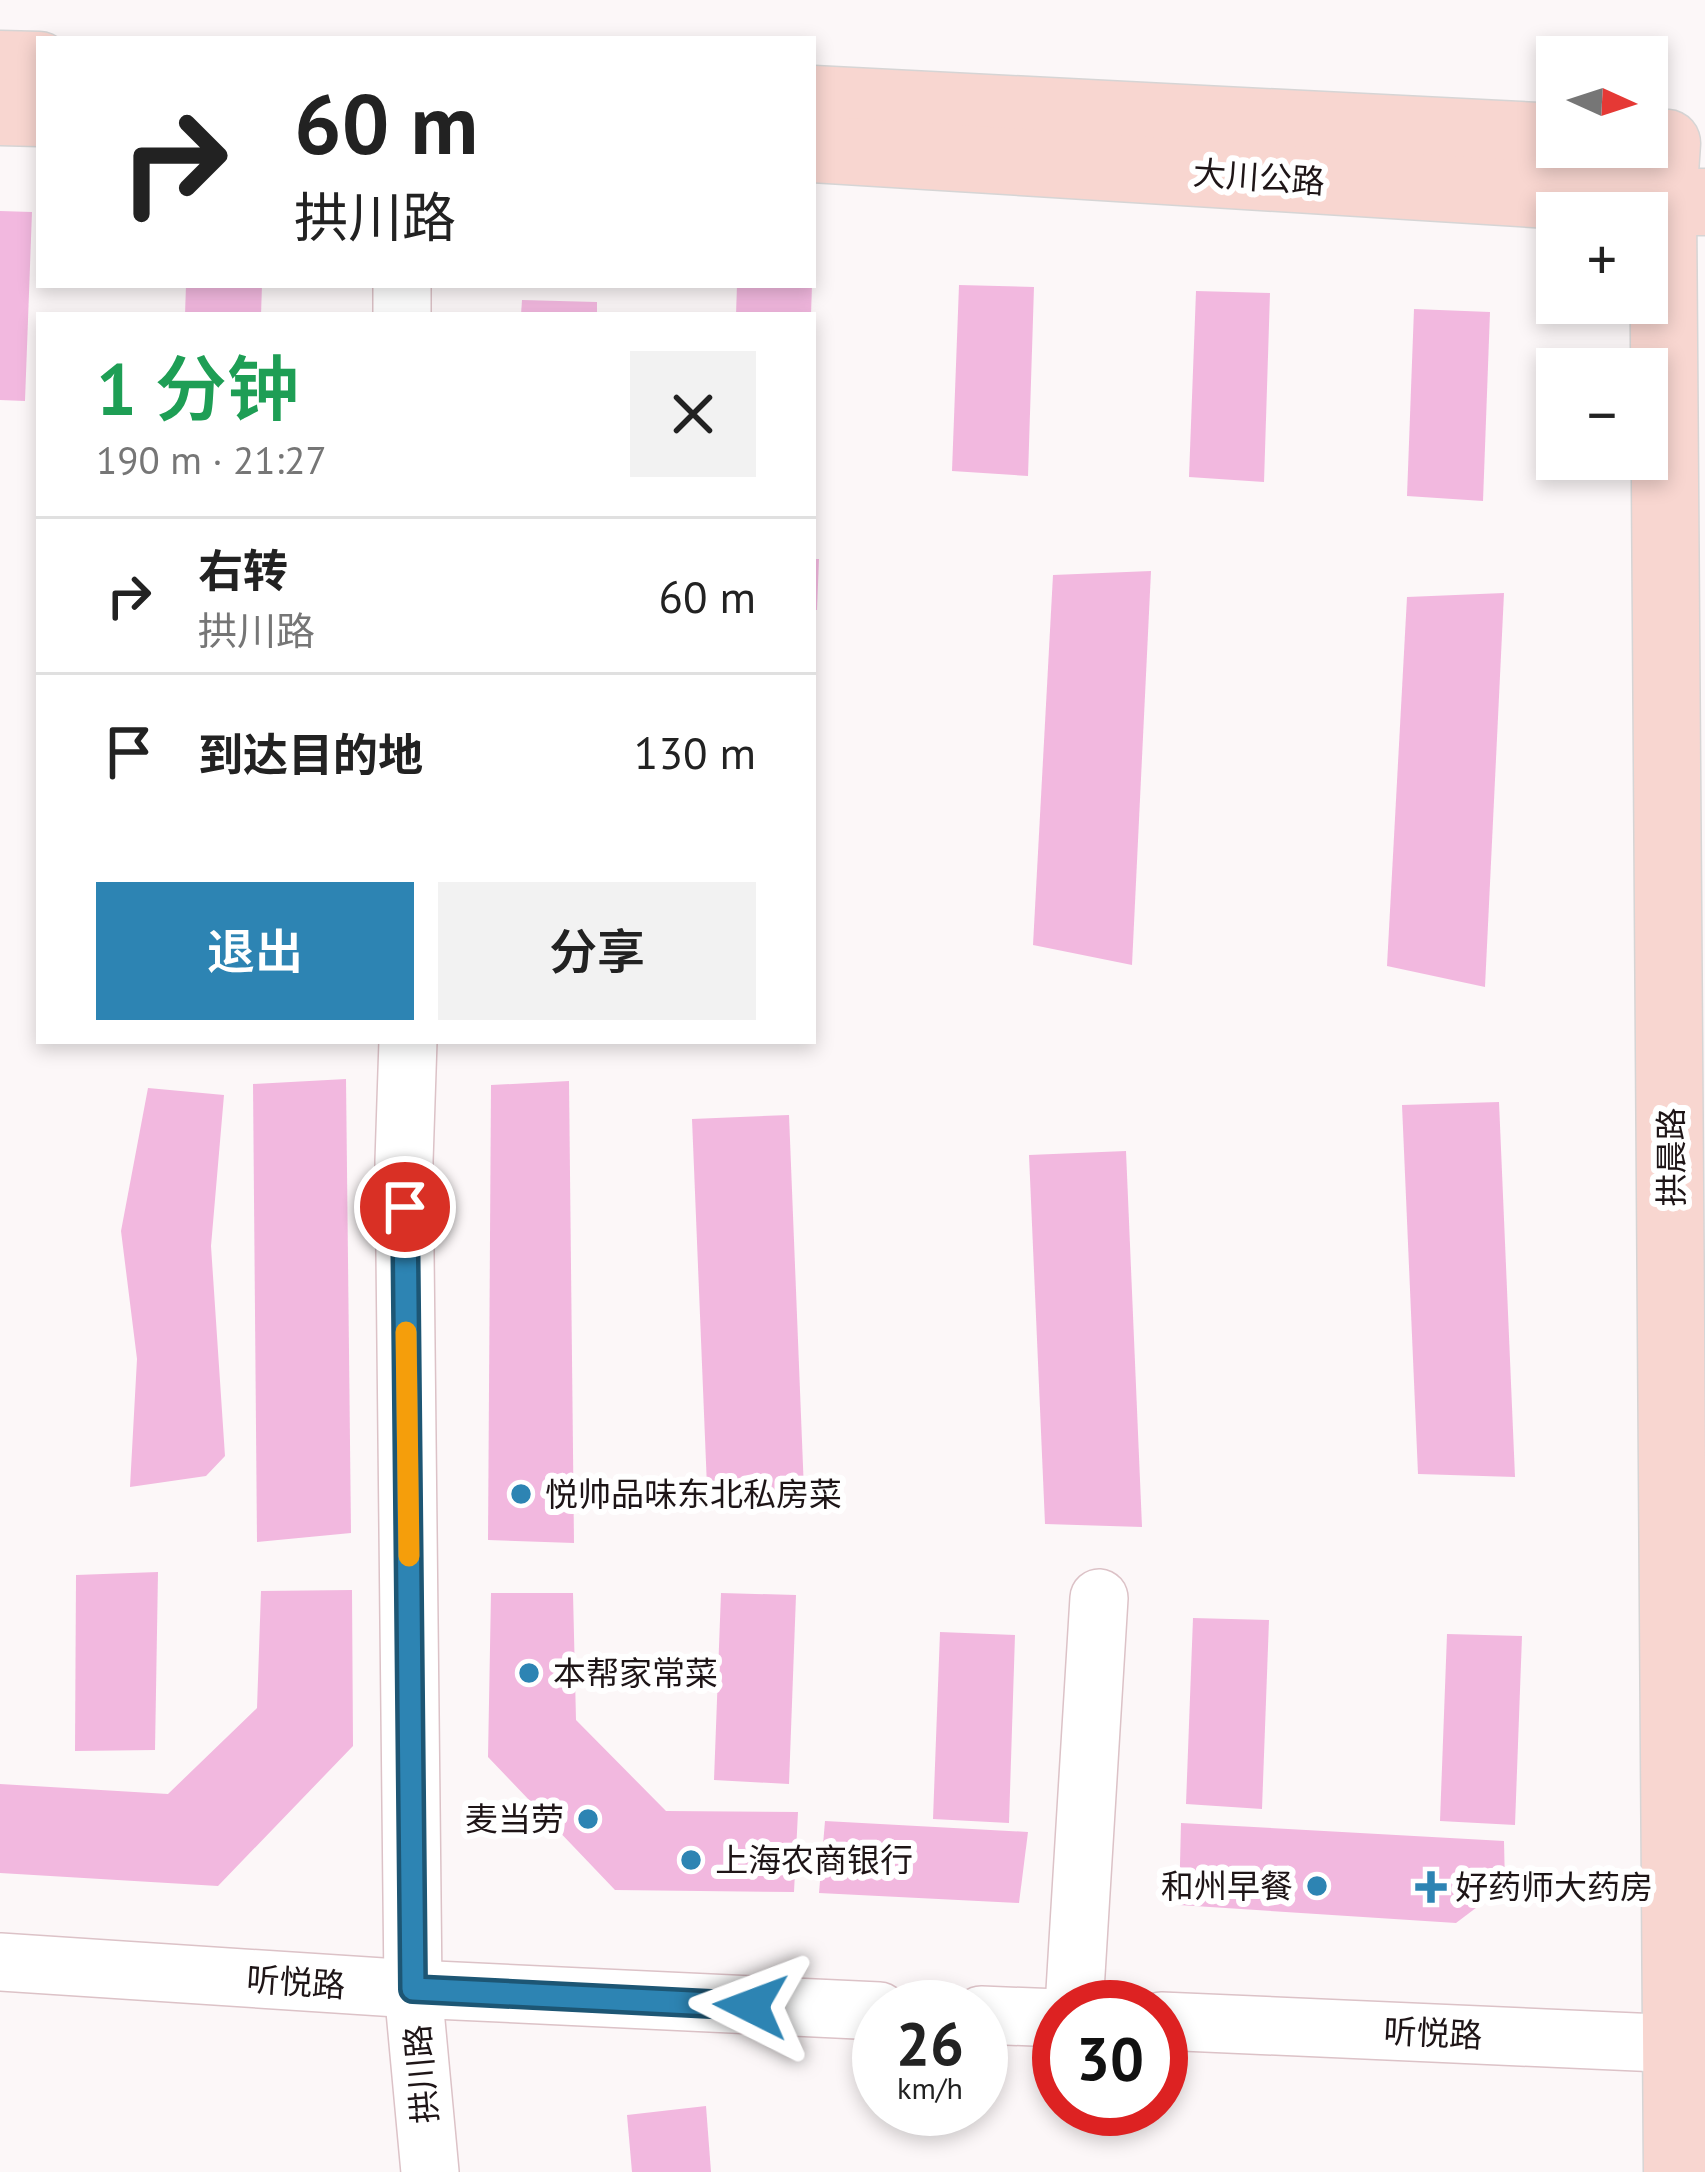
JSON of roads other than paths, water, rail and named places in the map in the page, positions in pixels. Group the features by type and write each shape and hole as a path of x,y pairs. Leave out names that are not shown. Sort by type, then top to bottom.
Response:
{"main road":[{"path":"0,64 36,65"},
{"name":"大川公路","path":"816,99 1536,136"},
{"path":"0,112 36,113"},
{"name":"大川公路","path":"816,149 1677,167"},
{"name":"拱晨路","path":"1677,167 1690,2045 1677,2172"}],"street":[{"name":"拱川路","path":"408,1044 404,1161 413,1989 430,2172"},
{"path":"1076,1980 1099,1598"},
{"name":"听悦路","path":"0,1962 413,1989 852,2010"},
{"name":"听悦路","path":"1188,2022 1690,2045"}],"place":[{"name":"悦帅品味东北私房菜","path":"521,1494"},
{"name":"本帮家常菜","path":"529,1673"},
{"name":"麦当劳","path":"588,1819"},
{"name":"上海农商银行","path":"691,1860"},
{"name":"和州早餐","path":"1317,1886"},
{"name":"好药师大药房","path":"1431,1887"}]}
